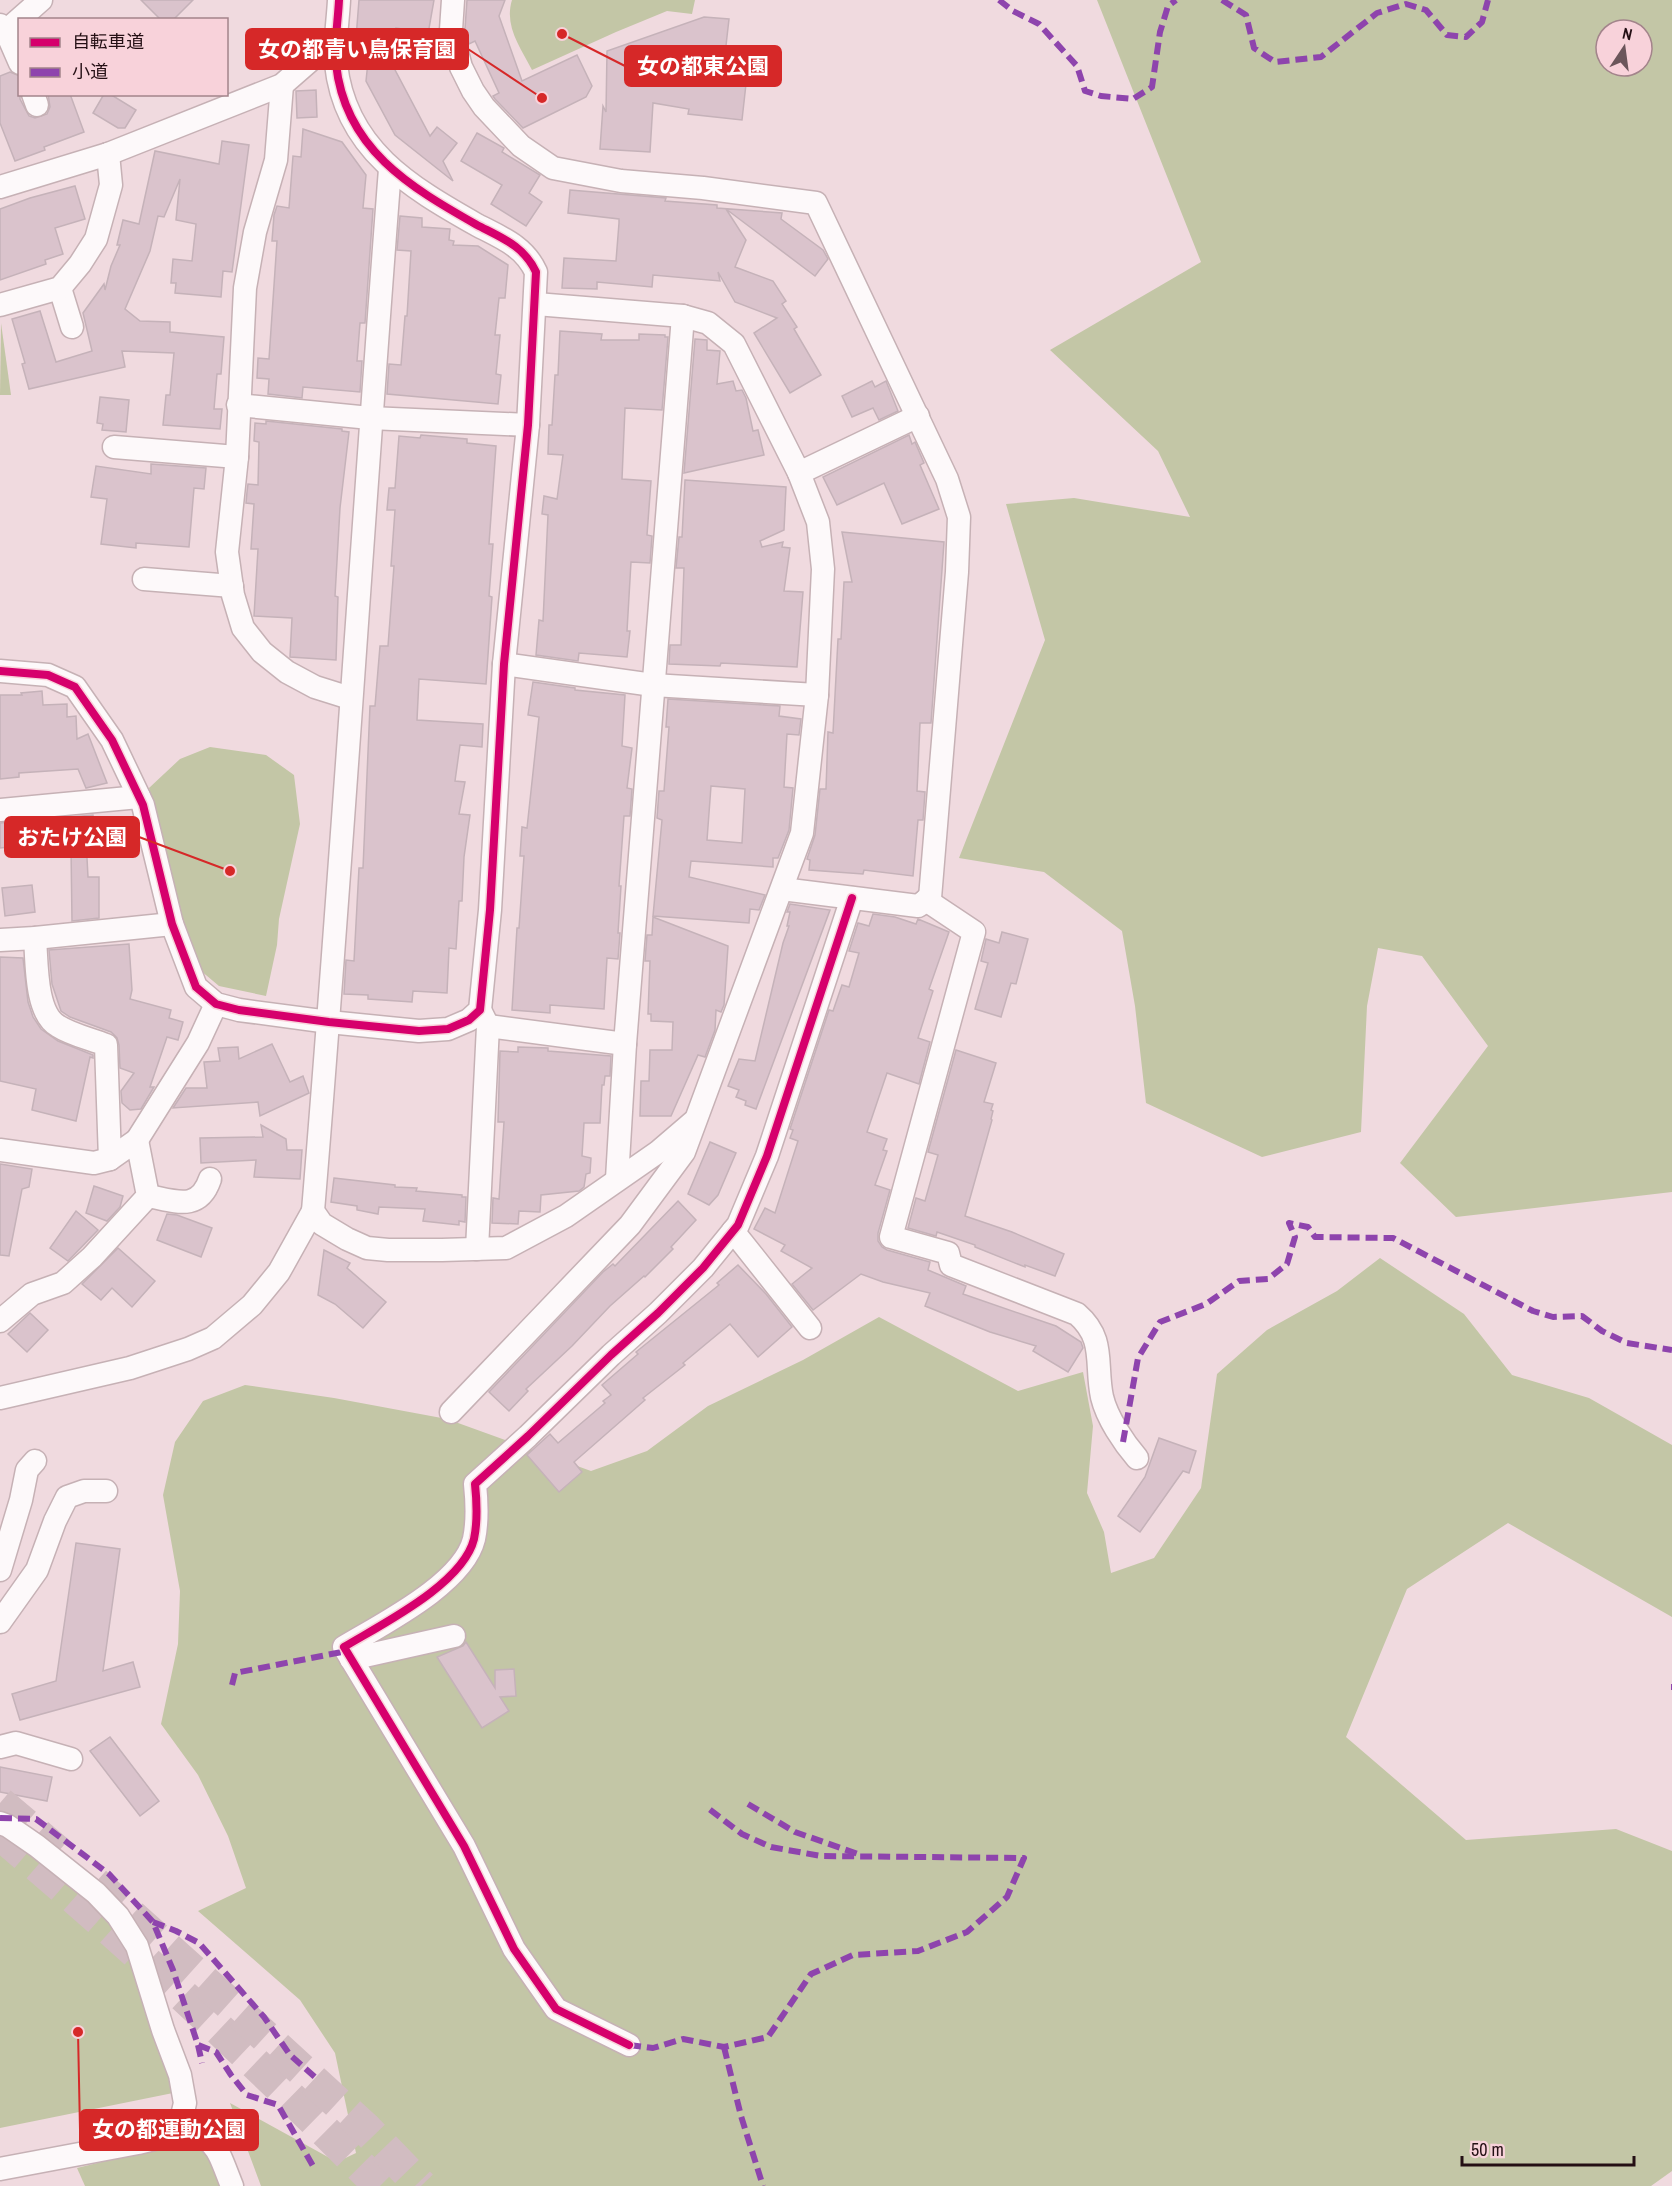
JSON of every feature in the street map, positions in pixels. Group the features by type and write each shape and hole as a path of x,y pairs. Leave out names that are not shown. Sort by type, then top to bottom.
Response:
{"street":[{"path":"18,59 3,28 41,0"},
{"path":"339,0 336,63 342,92 357,130 390,169 450,210 518,248 530,259 536,272 528,425 504,664 484,1018 477,1249"},
{"path":"453,0 451,30 461,67 473,91 484,107 520,146 553,168 621,182 703,188 816,202 947,479 958,517 957,572 930,898 918,906 782,889"},
{"path":"0,187 108,154 282,85 337,37"},
{"path":"282,85 276,160 255,232 245,288 237,457 227,552 232,586 243,628 262,652 296,677 315,687 350,698"},
{"path":"0,305 60,288 80,264 96,239 111,185 108,154"},
{"path":"0,1398 130,1368 188,1349 213,1338 252,1305 279,1272 313,1211 329,1022 370,418 390,169"},
{"path":"60,288 72,327"},
{"path":"451,1412 630,1225 684,1152 693,1122 802,833 817,695 823,569 818,522 799,473 734,344 708,322 683,316 536,304"},
{"path":"617,1179 625,1044 683,316"},
{"path":"238,405 370,418 528,425"},
{"path":"799,473 918,416"},
{"path":"114,447 237,457"},
{"path":"144,579 232,586"},
{"path":"504,664 653,685 817,695"},
{"path":"0,671 48,675 75,687 112,740 143,805 172,924 196,987 216,1004 239,1010 329,1022 429,1030 448,1029 469,1020 484,1018 625,1044"},
{"path":"0,810 139,797"},
{"path":"629,2045 556,2009 514,1949 464,1846 344,1647 432,1594 458,1568 473,1542 478,1510 475,1484 703,1268 738,1225 767,1155 852,898"},
{"path":"926,900 974,932 891,1237 948,1253 951,1264 1077,1314 1089,1324 1096,1340 1102,1399 1123,1442 1137,1458"},
{"path":"0,940 172,924"},
{"path":"35,938 41,998 47,1016 57,1026 106,1045 110,1159"},
{"path":"0,1150 80,1162 94,1163 110,1159 137,1140 198,1043 216,1004"},
{"path":"313,1211 322,1224 367,1248 388,1250 506,1248 566,1216 658,1152 693,1122"},
{"path":"137,1140 148,1196"},
{"path":"148,1196 188,1202 201,1196 210,1179"},
{"path":"0,1321 11,1303 63,1283 92,1257 148,1196"},
{"path":"733,1231 810,1328"},
{"path":"0,1570 21,1500 27,1470 35,1461"},
{"path":"0,1622 37,1570 55,1521 67,1497 84,1491 106,1491"},
{"path":"351,1659 454,1636"},
{"path":"0,1747 16,1743 71,1760"},
{"path":"0,1823 37,1845 96,1893 118,1916 137,1946 163,2030 180,2075 185,2103 182,2116 177,2124 162,2137 0,2169"},
{"path":"177,2124 204,2124 232,2186"}],"green space":[{"path":"512,0 695,0 692,14 667,11 532,70 518,45 512,28 510,10"},
{"path":"1097,0 1672,0 1672,1192 1456,1217 1400,1163 1488,1046 1422,956 1378,948 1367,1006 1361,1132 1262,1157 1146,1103 1135,1006 1122,931 1044,872 959,858 1045,640 1006,504 1074,498 1190,517 1158,451 1050,350 1201,262"},
{"path":"1,323 11,395 0,395"},
{"path":"210,747 266,755 294,775 300,824 279,919 277,945 266,996 219,986 194,965 149,788 180,759"},
{"path":"1380,1258 1464,1314 1512,1375 1589,1398 1672,1445 1672,1617 1508,1523 1407,1589 1346,1737 1466,1840 1616,1829 1672,1851 1672,2171 1651,2186 261,2186 230,2103 337,2162 356,2153 335,2053 300,2000 198,1911 246,1888 228,1836 198,1775 161,1724 178,1644 180,1591 163,1495 175,1442 203,1401 245,1385 334,1398 447,1419 591,1471 647,1451 708,1406 803,1360 879,1317 1018,1391 1083,1372 1093,1426 1087,1493 1104,1532 1111,1573 1154,1558 1201,1488 1217,1374 1267,1330 1337,1291"},
{"path":"0,1835 22,1843 99,1908 117,1933 139,1971 173,2093 0,2128"},
{"path":"183,2142 213,2155 224,2186 85,2186 77,2168"}],"building":[{"path":"141,0 193,0 175,18 159,18"},
{"path":"359,0 434,0 428,34 396,28 393,66 430,136 437,127 457,143 443,161 453,181 395,135 366,81 369,52 355,51"},
{"path":"467,0 505,0 499,16 522,81 577,55 592,86 586,97 523,128 493,96 499,93 475,41 469,44 465,29"},
{"path":"704,17 729,19 724,63 748,66 742,120 688,114 689,109 653,103 650,152 600,149 603,106 606,112 607,51"},
{"path":"10,72 18,75 18,96 29,116 35,118 47,114 50,107 48,96 71,96 84,132 15,161 0,123 0,76"},
{"path":"316,90 317,117 297,118 296,91"},
{"path":"103,96 113,96 136,110 125,128 118,128 93,113"},
{"path":"303,129 342,142 366,175 363,208 373,209 365,323 360,323 357,361 362,361 360,392 303,387 302,398 268,394 269,379 257,378 258,358 269,359 277,241 272,241 274,215 277,206 289,208 293,156 301,157"},
{"path":"477,133 504,148 502,152 540,175 529,193 542,202 526,226 491,204 502,185 461,161"},
{"path":"222,141 249,145 232,272 223,271 221,297 175,293 176,283 171,283 173,259 192,261 196,224 176,220 180,179 164,217 158,216 150,251 125,309 140,321 170,322 170,332 224,337 221,374 217,374 214,409 222,409 220,429 163,425 166,395 170,395 174,353 122,351 125,367 29,389 22,364 25,363 12,319 40,311 56,362 92,351 83,313 104,284 105,290 111,266 120,245 117,245 123,220 139,224 155,151 219,164"},
{"path":"75,186 85,219 55,228 63,254 45,260 46,264 0,280 0,209"},
{"path":"570,190 666,198 665,201 717,205 717,208 782,213 781,219 823,250 828,259 815,276 726,209 746,240 735,267 773,281 786,301 782,304 797,327 794,329 821,375 790,393 754,333 777,318 735,302 718,272 720,281 653,275 652,287 597,282 597,289 562,288 564,258 616,261 619,219 568,213"},
{"path":"400,216 422,218 422,227 450,229 449,240 454,241 453,245 478,246 508,265 505,298 499,298 495,335 500,335 496,374 501,375 498,404 387,394 389,364 401,365 405,316 407,316 411,251 397,250"},
{"path":"560,331 602,334 601,340 639,340 639,334 668,337 662,410 625,408 622,479 651,481 647,535 652,536 650,563 631,562 627,631 630,631 627,657 579,653 578,661 536,655 539,620 543,621 548,515 542,514 544,496 557,499 563,455 548,454 555,375 558,375"},
{"path":"695,339 707,340 707,350 720,351 717,384 733,381 736,391 742,390 753,431 758,430 764,455 684,473"},
{"path":"872,381 875,387 886,381 898,411 879,420 873,408 852,417 842,396"},
{"path":"100,397 129,400 126,432 102,430 103,424 97,423"},
{"path":"266,421 342,429 342,431 349,432 340,508 335,596 338,597 336,660 290,657 292,618 254,616 258,549 251,549 254,504 246,503 248,484 258,485 259,442 254,441 255,423 266,424"},
{"path":"421,435 467,439 467,443 496,446 489,544 493,544 489,596 492,597 486,684 419,679 417,720 483,724 482,747 460,745 455,781 465,782 459,814 470,815 464,857 462,901 459,901 456,949 449,948 447,993 413,991 412,1002 368,999 368,995 344,994 346,960 354,961 359,868 363,868 370,706 375,706 380,646 388,646 394,566 391,566 395,510 387,510 389,488 395,488 399,436 420,438"},
{"path":"909,435 912,444 915,442 924,463 920,465 939,509 902,524 884,483 837,505 823,477"},
{"path":"151,464 206,468 204,489 194,488 189,547 136,543 136,548 101,544 107,499 91,497 96,466 151,474"},
{"path":"685,480 786,487 784,530 760,541 762,547 783,542 782,547 790,548 784,591 803,592 797,667 721,663 720,666 669,664 670,645 681,645 684,568 676,568 679,537 682,537"},
{"path":"842,532 944,542 931,723 920,723 917,791 925,792 923,820 918,820 913,876 864,870 863,874 809,870 810,860 807,859 815,835 820,789 826,789 828,732 833,733 838,639 841,639 844,582 852,582"},
{"path":"533,682 575,688 575,690 625,695 622,746 632,748 627,788 632,789 630,816 624,816 619,886 621,886 618,959 607,958 604,1009 550,1005 550,1013 512,1010 524,856 520,856 522,827 527,828 539,717 528,715"},
{"path":"42,691 43,705 67,704 67,717 76,716 77,739 88,734 107,783 86,788 78,769 19,773 19,777 0,779 0,695 22,695 21,693"},
{"path":"668,699 780,706 779,716 801,719 799,735 787,734 784,787 793,788 789,830 778,858 773,858 773,867 691,861 689,877 765,895 759,910 750,909 749,923 653,916 662,820 657,818 659,791 664,791 669,727 666,727","holes":["711,786 745,789 742,843 707,840"]},
{"path":"93,815 95,838 86,839 88,877 99,877 99,918 72,921 71,848 46,850 45,843 0,848 0,823"},
{"path":"32,885 35,912 5,916 2,888"},
{"path":"790,904 830,910 756,1109 745,1105 746,1101 736,1097 739,1090 728,1086 739,1059 755,1061 789,926 787,926 790,912 787,912"},
{"path":"873,914 895,917 916,924 918,919 949,932 929,989 933,991 918,1038 930,1042 919,1084 887,1073 867,1132 887,1139 883,1150 887,1151 875,1185 890,1190 878,1233 878,1241 887,1250 930,1262 928,1270 966,1286 963,1294 1056,1326 1081,1342 1083,1348 1068,1372 1033,1351 1036,1346 990,1332 925,1306 930,1293 883,1282 861,1274 813,1310 792,1284 812,1268 781,1251 785,1245 754,1229 765,1208 775,1213 798,1141 790,1138 793,1130 790,1129 829,1010 833,1011 842,985 849,987 859,953 849,951 858,923 869,926"},
{"path":"653,917 728,946 724,1005 721,1012 716,1010 715,1030 705,1057 698,1055 671,1116 640,1116 641,1081 649,1081 650,1050 672,1050 673,1022 651,1021 651,1014 648,1014 650,961 645,961 647,935 652,935"},
{"path":"1002,932 1028,939 1016,984 1011,983 1001,1017 975,1009 988,963 981,961 986,939 999,943"},
{"path":"129,944 132,990 130,999 171,1010 169,1018 183,1022 178,1040 167,1037 150,1087 154,1087 141,1109 130,1110 122,1103 121,1091 134,1073 120,1068 117,1038 111,1032 70,1017 61,1011 52,984 49,950"},
{"path":"0,957 23,958 28,1002 33,1017 41,1029 58,1041 93,1055 93,1058 90,1057 76,1121 32,1110 36,1089 0,1081"},
{"path":"272,1044 290,1082 303,1076 309,1093 260,1116 258,1102 173,1108 186,1088 207,1088 204,1062 220,1061 218,1048 238,1047 239,1059"},
{"path":"518,1047 548,1048 548,1051 611,1056 610,1076 605,1076 604,1085 602,1085 600,1123 584,1123 582,1156 591,1158 590,1173 586,1174 584,1187 579,1191 541,1195 540,1212 519,1211 518,1224 492,1223 493,1198 499,1199 504,1122 498,1122 500,1051 518,1052"},
{"path":"956,1050 996,1063 984,1102 993,1104 992,1120 965,1216 1012,1232 1064,1254 1055,1276 1025,1265 1025,1267 975,1247 975,1245 937,1232 936,1236 908,1228 916,1198 925,1201 938,1155 928,1152"},
{"path":"261,1125 286,1139 287,1150 302,1150 300,1179 254,1177 256,1160 201,1163 200,1138 263,1137"},
{"path":"710,1142 736,1153 718,1195 709,1205 688,1194"},
{"path":"0,1164 32,1169 29,1187 22,1189 9,1256 0,1255"},
{"path":"334,1178 417,1188 416,1191 462,1195 466,1197 465,1222 459,1221 459,1225 423,1221 425,1209 379,1207 378,1214 357,1210 357,1206 331,1202"},
{"path":"94,1186 123,1196 120,1207 107,1221 86,1213"},
{"path":"678,1201 696,1220 671,1247 673,1249 645,1277 610,1306 526,1389 528,1391 509,1411 489,1392 603,1272 613,1264 615,1266"},
{"path":"76,1211 98,1230 68,1261 50,1248"},
{"path":"167,1214 177,1215 212,1228 201,1257 157,1240"},
{"path":"118,1248 155,1281 132,1307 112,1288 101,1300 82,1284"},
{"path":"324,1250 350,1263 347,1268 386,1302 363,1328 335,1304 318,1295"},
{"path":"738,1265 766,1294 792,1327 758,1357 730,1324 683,1363 685,1365 643,1398 645,1400 574,1462 582,1472 559,1492 527,1455 550,1434 558,1443 605,1403 603,1401 611,1395 602,1385 638,1354 636,1352 719,1285 717,1283"},
{"path":"30,1313 48,1330 27,1352 8,1334"},
{"path":"1159,1438 1196,1451 1189,1473 1183,1471 1140,1532 1118,1516 1145,1477"},
{"path":"76,1543 120,1549 103,1671 133,1662 140,1687 20,1720 12,1694 56,1681"},
{"path":"466,1642 495,1688 495,1670 514,1669 516,1696 500,1697 509,1711 482,1728 437,1657 463,1646"},
{"path":"110,1737 159,1801 140,1816 90,1751"},
{"path":"0,1767 52,1777 47,1801 0,1792"}],"tunnel":[{"path":"0,1803 58,1852"},
{"path":"0,1834 194,2006 380,2186"},
{"path":"95,1883 366,2129 421,2186"}],"marked path":[{"path":"999,0 1013,11 1039,24 1077,66 1085,91 1101,96 1133,99 1152,87 1160,32 1168,6 1176,0"},
{"path":"1222,0 1246,15 1254,48 1275,62 1321,57 1377,13 1406,4 1426,10 1447,35 1466,37 1482,22 1488,0"},
{"path":"1123,1442 1138,1358 1160,1322 1206,1304 1239,1281 1268,1279 1287,1264 1295,1237 1289,1223 1308,1227 1315,1237 1393,1238 1533,1311 1553,1317 1582,1316 1602,1331 1627,1343 1672,1350"},
{"path":"232,1685 235,1673 347,1651"},
{"path":"748,1804 795,1832 858,1854"},
{"path":"629,2045 653,2048 683,2039 724,2047 768,2037 811,1974 853,1955 918,1951 967,1932 1007,1897 1024,1858 821,1856 771,1847 742,1834 709,1809"},
{"path":"0,1818 36,1819 109,1874 153,1922 173,1970 198,2045 216,2052 247,2095 278,2105 313,2166"},
{"path":"153,1922 199,1943 264,2017 290,2055 316,2078"},
{"path":"198,2045 202,2063"},
{"path":"724,2047 741,2116 763,2186"}],"cycle path":[{"path":"0,671 48,675 75,687 112,740 143,805 172,924 196,987 216,1004 239,1010 329,1022 419,1031 448,1029 469,1020 480,1010 490,910 504,664 528,425 536,272 519,249 405,180 367,142 352,120 342,94 336,64 339,0"},
{"path":"629,2045 556,2009 514,1949 464,1846 344,1647 399,1615 438,1587 454,1572 467,1556 474,1539 477,1512 475,1484 658,1313 703,1268 738,1225 767,1156 852,898"}],"place":[{"name":"女の都東公園","path":"562,34"},
{"name":"女の都青い鳥保育園","path":"542,98"},
{"name":"おたけ公園","path":"230,871"},
{"name":"女の都運動公園","path":"78,2032"}]}
